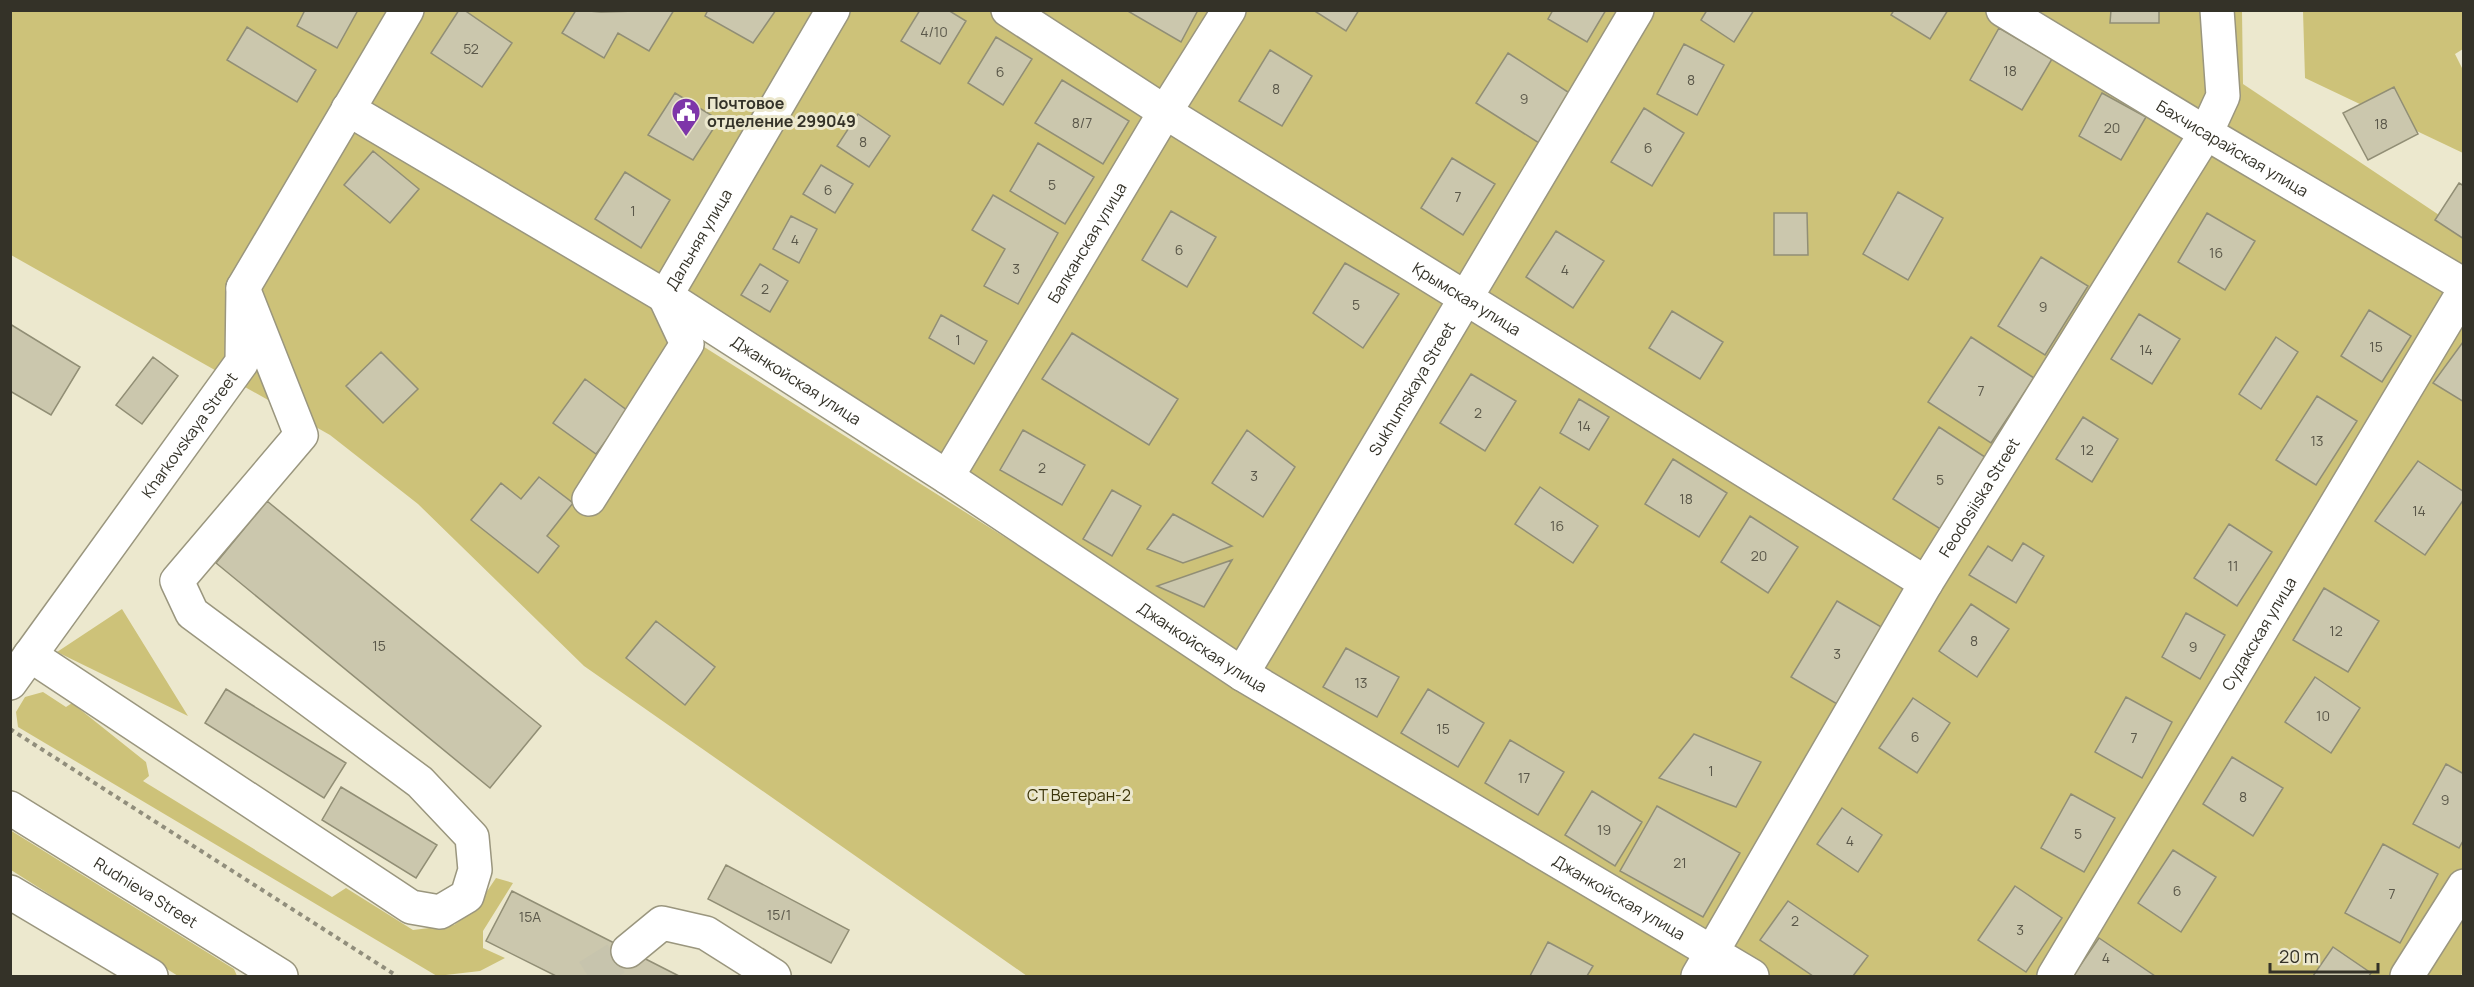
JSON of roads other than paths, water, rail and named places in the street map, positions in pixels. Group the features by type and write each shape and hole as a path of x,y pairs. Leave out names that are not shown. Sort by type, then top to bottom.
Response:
{"street":[{"name":"Kharkovskaya Street","path":"10,683 242,362 243,288 407,10"},
{"name":"Дальняя улица","path":"589,499 687,344 665,297 833,10"},
{"name":"Крымская улица","path":"1008,10 1165,112 1926,583"},
{"name":"Балканская улица","path":"948,477 1228,10"},
{"name":"Sukhumskaya Street","path":"1242,674 1637,10"},
{"name":"Бахчисарайская улица","path":"2003,10 2463,285"},
{"name":"Feodosiiska Street","path":"1705,965 1926,583 2206,133 2223,96 2217,10"},
{"name":"Джанкойская улица","path":"348,109 665,297 948,477 1242,674 1705,965 1752,976"},
{"path":"30,656 411,907 440,912 468,896 475,870 472,837 420,782 192,613 177,581 301,435 243,288"},
{"name":"Судакская улица","path":"2054,976 2463,291"},
{"name":"Rudnieva Street","path":"10,808 272,974"},
{"path":"2407,976 2463,886"},
{"path":"10,892 151,976"},
{"path":"628,951 662,923 705,933 774,976"}],"tunnel":[{"path":"588,976 628,951"}],"place":[{"name":"Почтовое отделение 299049","path":"686,138"}],"park label":[{"name":"СТ Ветеран-2","path":"1079,795"}]}
